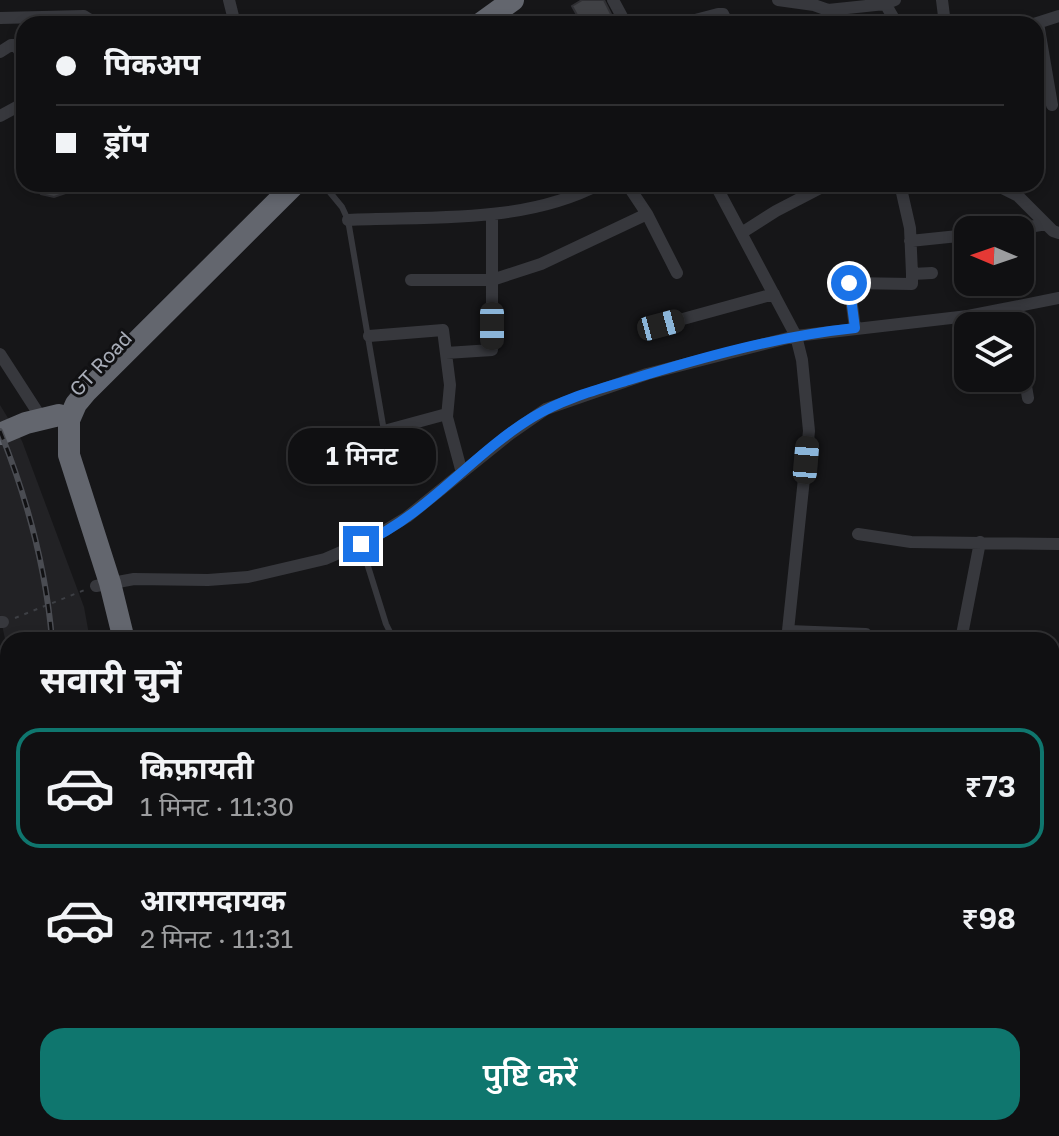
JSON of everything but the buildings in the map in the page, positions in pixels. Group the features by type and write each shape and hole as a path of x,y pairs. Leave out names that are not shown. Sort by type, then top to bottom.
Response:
{"highway":[{"path":"491,16 513,0"},
{"name":"GT Road","path":"121,632 60,471 57,418 71,392 99,360 269,192"},
{"path":"0,434 57,418 76,404 287,192"},
{"name":"GT Road","path":"103,584 109,632"}],"street":[{"path":"778,0 828,10 888,1"},
{"path":"828,10 828,16"},
{"path":"1055,105 1044,56 1059,52"},
{"path":"348,220 492,214 545,206 571,192"},
{"path":"632,192 677,273"},
{"path":"720,192 796,336 802,360 809,431 788,632"},
{"path":"743,232 813,192"},
{"path":"855,328 849,283 912,284 910,241 901,192"},
{"path":"1010,192 1059,233"},
{"path":"446,353 492,350 492,214"},
{"path":"411,280 492,280 541,264 647,214"},
{"path":"1034,226 1046,224"},
{"path":"910,241 954,236"},
{"path":"912,274 932,273"},
{"path":"661,325 774,294"},
{"path":"103,584 134,579 248,577 306,565 361,544 407,517 530,418 562,402 694,361 796,336 1013,309 1059,298"},
{"path":"369,336 443,330 450,385 447,417 462,473"},
{"path":"0,354 57,418"},
{"path":"1027,392 1028,398"},
{"path":"384,431 443,415 447,417"},
{"path":"858,534 911,542 1059,544"},
{"path":"963,632 980,542"}],"lane":[{"path":"330,192 348,220 384,431"},
{"path":"361,544 390,632"}],"path":[{"path":"2,622 103,584"}],"shaded area":[{"path":"0,405 22,441 84,607 89,632 4,632 0,615"}],"railway":[{"path":"0,431 34,534 51,632"}],"route":[{"path":"361,544 407,517 530,418 562,402 694,361 796,336 855,328 849,283"}]}
